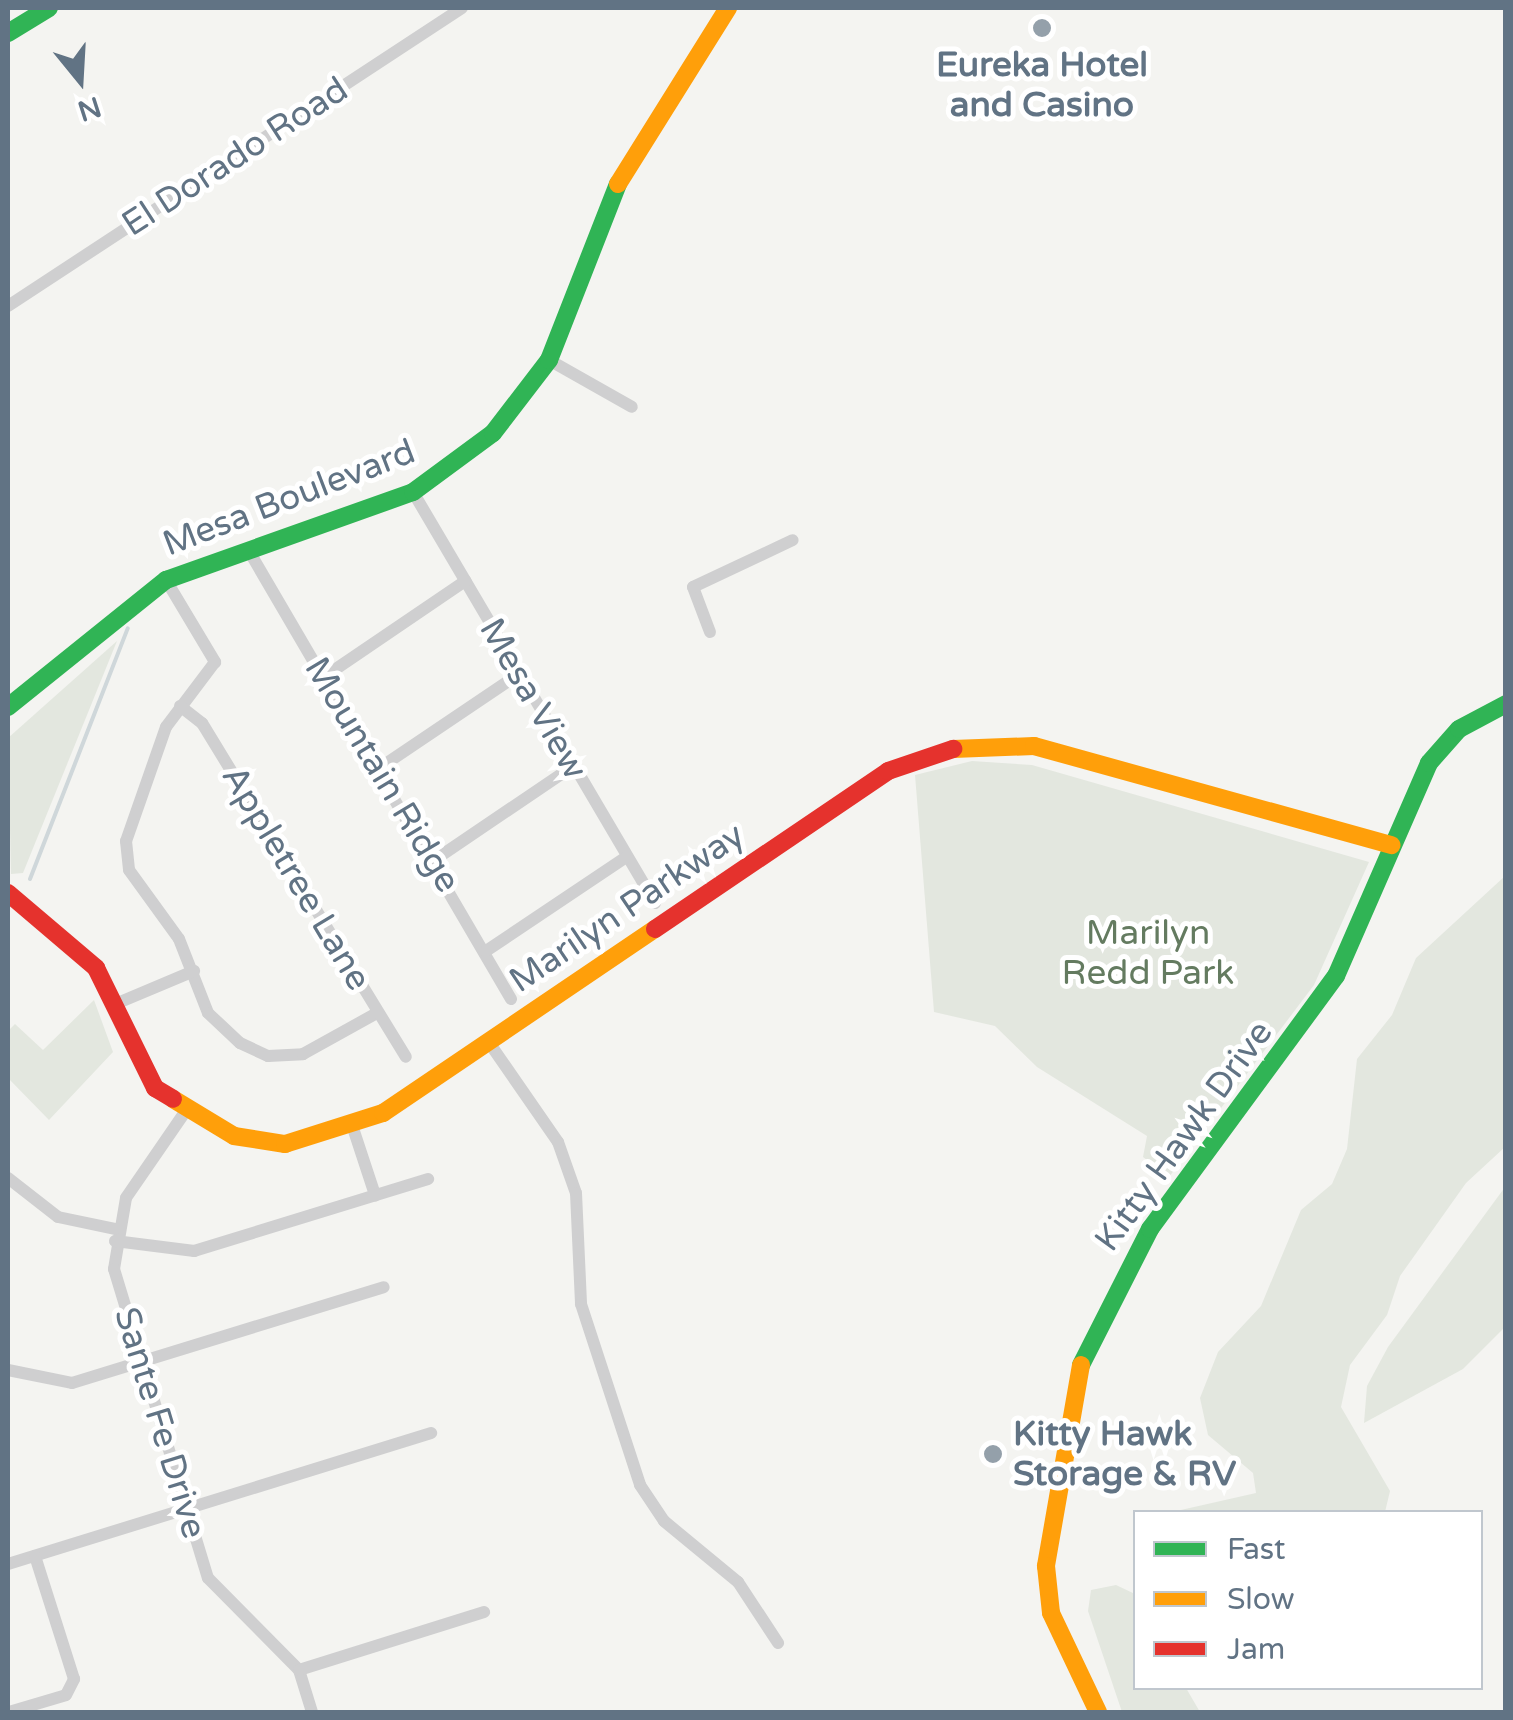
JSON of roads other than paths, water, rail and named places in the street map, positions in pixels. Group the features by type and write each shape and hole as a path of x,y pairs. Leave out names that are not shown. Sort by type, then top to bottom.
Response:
{"main road":[{"path":"8,33 49,8"},
{"name":"Mesa Boulevard","path":"8,707 166,580 413,492 493,434 549,360 599,214 728,8"},
{"name":"Kitty Hawk Drive","path":"1098,1712 1051,1613 1046,1566 1079,1370 1150,1230 1336,976 1430,763 1459,730 1506,704"},
{"name":"Marilyn Parkway","path":"10,899 68,936 113,1005 146,1074 185,1112 234,1136 284,1144 352,1128 888,771 934,750 1034,746 1392,845"}],"street":[{"name":"El Dorado Road","path":"8,306 462,8"},
{"path":"549,360 632,408"},
{"name":"Mesa View","path":"413,492 625,858 655,903"},
{"path":"710,632 693,587 793,540"},
{"name":"Mountain Ridge","path":"249,551 486,950 511,1000"},
{"path":"166,580 215,662 180,706 124,856 194,970 222,1030 268,1056 302,1054 377,1013"},
{"path":"324,677 465,581"},
{"path":"378,769 518,674"},
{"name":"Appletree Lane","path":"180,706 202,723 406,1057"},
{"path":"433,861 572,767"},
{"path":"486,950 625,858"},
{"path":"113,1005 194,970"},
{"path":"488,1041 558,1142 576,1193 581,1304 640,1485 664,1522 738,1582 778,1643"},
{"path":"115,1235 185,1112"},
{"path":"352,1128 375,1195"},
{"path":"8,1178 58,1217 115,1235 194,1251 428,1179"},
{"name":"Sante Fe Drive","path":"115,1235 142,1362 208,1578 299,1670 312,1712"},
{"path":"8,1370 72,1383 384,1287"},
{"path":"8,1564 432,1433"},
{"path":"9,1712 66,1695 74,1679 34,1556"},
{"path":"299,1670 484,1612"}],"waterway":[{"path":"30,879 128,628"}],"place":[{"name":"Eureka Hotel and Casino","path":"1042,28"},
{"name":"Kitty Hawk Storage & RV","path":"993,1454"}],"park label":[{"name":"Marilyn Redd Park","path":"1148,953"}]}
